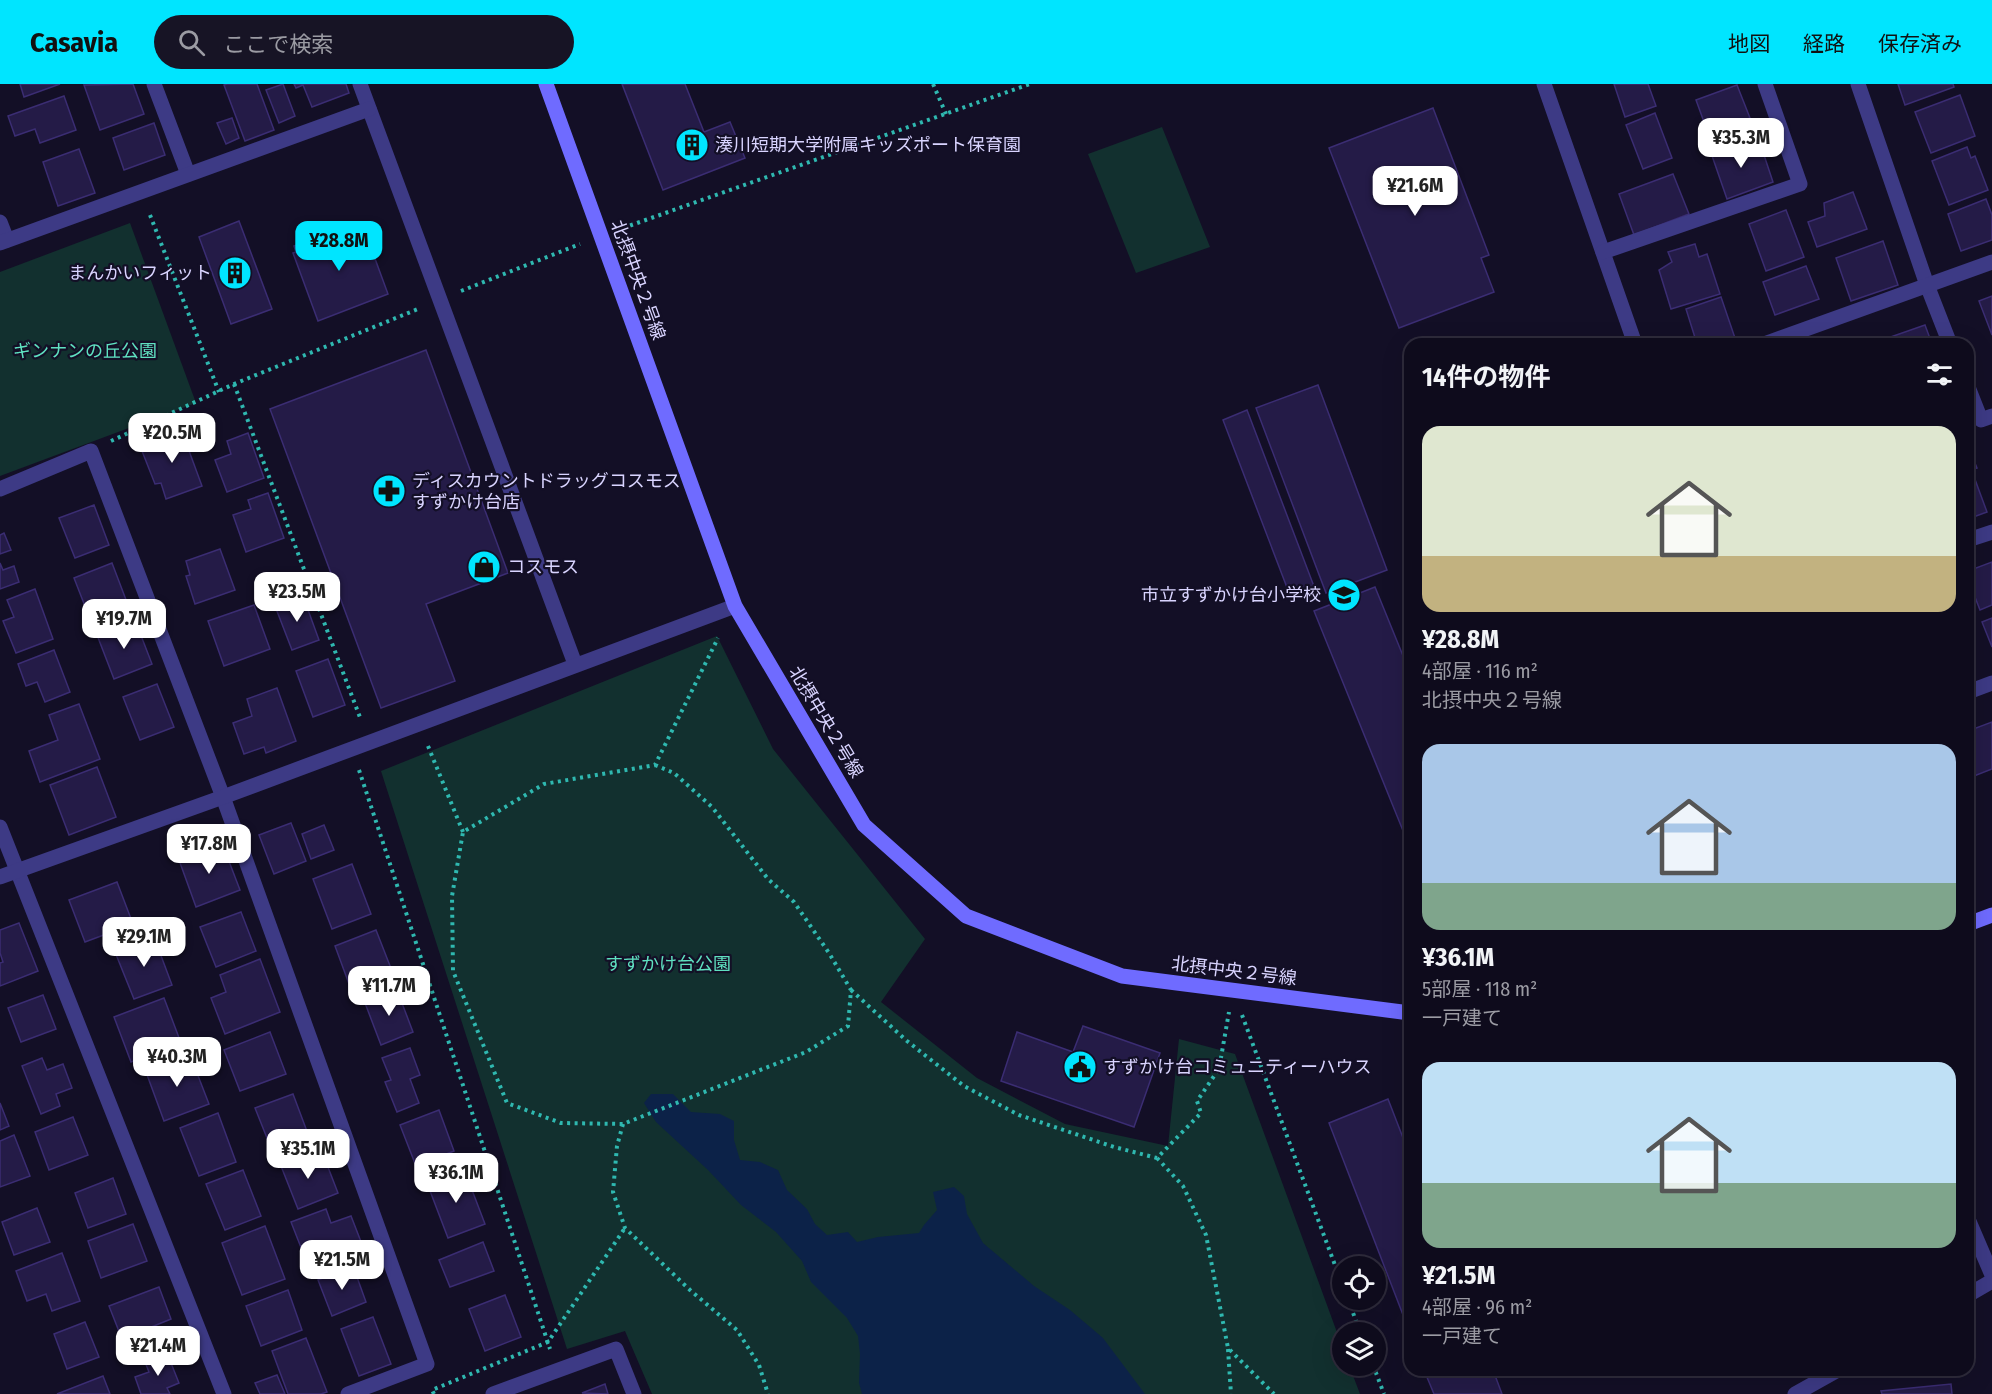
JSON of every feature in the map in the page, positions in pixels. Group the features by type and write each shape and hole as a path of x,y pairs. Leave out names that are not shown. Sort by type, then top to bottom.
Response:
{"street":[{"path":"154,84 188,174"},
{"path":"360,84 575,664"},
{"name":"北摂中央２号線","path":"546,84 735,606 864,825 966,916 1122,976 1404,1012"},
{"path":"1544,84 1633,338"},
{"path":"1603,252 1800,184 1766,84"},
{"path":"1858,84 1927,285 1948,338"},
{"path":"0,222 3,241 369,109"},
{"path":"1781,338 1992,261"},
{"path":"1974,402 1981,420 1992,416"},
{"path":"0,489 90,451 224,797 427,1364 348,1394"},
{"path":"1974,538 1992,532"},
{"path":"0,877 224,797 735,606"},
{"path":"1974,690 1992,683"},
{"path":"0,827 224,1394"},
{"path":"1974,922 1992,915"},
{"path":"1974,1233 1992,1275"},
{"path":"1974,1291 1992,1281"},
{"path":"493,1394 616,1349 634,1394"},
{"path":"1795,1394 1827,1376"}],"path":[{"path":"933,84 946,114"},
{"path":"90,451 234,384 602,236 1030,84"},
{"path":"141,192 219,392"},
{"path":"234,384 369,742"},
{"path":"655,765 735,606"},
{"path":"419,724 463,832 452,896 453,971 507,1103 561,1123 623,1124 806,1052 848,1026 851,990"},
{"path":"352,749 557,1370"},
{"path":"463,832 544,784 655,765 674,772 712,807 768,879 794,902 851,990 907,1041 964,1086 1019,1115 1114,1147 1157,1158 1183,1186 1206,1235 1228,1348 1231,1394"},
{"path":"1157,1158 1201,1113 1197,1101 1219,1069 1233,990"},
{"path":"1233,990 1332,1257"},
{"path":"623,1124 617,1146 613,1192 625,1228 690,1290 737,1330 759,1365 768,1394"},
{"path":"434,1394 432,1390 548,1342 625,1228"},
{"path":"1228,1348 1274,1394"},
{"path":"1377,1376 1384,1394"}],"green space":[{"path":"1162,127 1210,247 1136,273 1088,154"},
{"name":"ギンナンの丘公園","path":"130,223 196,403 0,476 0,272"},
{"name":"すずかけ台公園","path":"717,636 773,749 925,939 881,1002 977,1078 1065,1124 1168,1146 1179,1039 1235,1054 1333,1322 1332,1376 1353,1376 1360,1394 652,1394 625,1331 567,1349 381,771"}],"water":[{"path":"651,1094 673,1094 691,1112 720,1114 734,1121 734,1140 740,1160 760,1162 778,1170 787,1190 807,1209 815,1224 827,1235 848,1232 857,1242 878,1237 919,1233 937,1210 933,1192 954,1187 964,1196 967,1214 983,1243 1034,1286 1070,1310 1103,1338 1145,1394 862,1394 859,1383 858,1336 847,1318 811,1282 802,1261 776,1232 741,1205 708,1170 656,1122 644,1103"}],"building":[{"path":"20,84 60,84 24,97"},
{"path":"133,84 144,114 100,130 84,85"},
{"path":"257,84 274,130 245,141 224,85"},
{"path":"283,84 295,116 279,123 266,90"},
{"path":"294,84 346,84 349,93 312,107 303,85 296,88"},
{"name":"湊川短期大学附属キッズポート保育園","path":"622,84 685,84 704,132 730,122 745,158 663,190"},
{"path":"1614,84 1648,84 1656,106 1625,117"},
{"path":"1898,84 1953,84 1954,87 1905,105"},
{"path":"1737,85 1750,118 1741,121 1745,132 1712,144 1696,100"},
{"path":"1960,95 1975,136 1931,153 1915,112"},
{"path":"64,96 76,130 40,143 35,129 15,136 8,116"},
{"path":"1433,108 1489,255 1481,258 1494,292 1399,328 1329,148"},
{"path":"1655,113 1672,158 1643,169 1626,125"},
{"path":"232,118 239,138 226,144 217,123"},
{"path":"154,123 165,155 124,170 113,138"},
{"path":"1740,143 1742,149 1760,143 1773,182 1727,199 1710,150"},
{"path":"1967,147 1971,158 1975,156 1988,190 1949,205 1932,161"},
{"path":"79,149 95,193 58,206 43,162"},
{"path":"1673,174 1689,214 1634,235 1619,194"},
{"path":"1853,192 1867,229 1817,247 1808,222 1825,216 1824,203"},
{"path":"1986,199 1992,215 1992,240 1961,251 1948,214"},
{"path":"1786,210 1804,257 1766,271 1749,224"},
{"name":"まんかいフィット","path":"239,221 272,309 231,324 199,237"},
{"path":"363,226 388,294 318,321 293,253 296,252 294,246 324,235 326,240"},
{"path":"1883,241 1898,285 1851,301 1836,258"},
{"path":"1695,244 1699,257 1707,254 1720,294 1671,309 1659,270 1672,262 1668,252"},
{"path":"1806,266 1819,299 1775,315 1763,282"},
{"path":"1992,296 1992,335 1979,301"},
{"path":"1721,297 1735,338 1695,338 1686,309"},
{"path":"1925,325 1930,338 1888,338"},
{"name":"ディスカウントドラッグコスモス すずかけ台店","path":"426,350 508,573 426,604 455,681 381,708 270,409"},
{"path":"1318,385 1387,570 1326,593 1256,408"},
{"path":"1247,410 1315,589 1291,598 1223,420"},
{"path":"181,429 202,486 166,499 161,483 155,484 142,451 148,449 146,442"},
{"path":"248,433 264,478 227,492 215,460 231,454 227,441"},
{"path":"1974,477 1987,512 1974,517"},
{"path":"268,493 284,538 246,552 233,515 251,509 248,500"},
{"path":"94,505 109,545 75,558 59,518"},
{"path":"4,533 11,550 0,554 0,535"},
{"path":"220,549 235,590 195,604 186,576 190,575 186,561"},
{"path":"1992,562 1992,605 1980,610 1974,594 1974,569"},
{"path":"0,563 3,570 14,566 19,582 0,589"},
{"path":"112,563 128,605 90,619 74,578"},
{"path":"1375,587 1404,658 1404,833 1314,611"},
{"path":"35,589 53,639 16,653 3,621 14,617 7,600"},
{"path":"303,596 319,640 292,650 275,606"},
{"path":"254,605 270,649 224,666 208,621"},
{"path":"1992,618 1992,647 1982,622"},
{"path":"135,620 152,664 114,679 97,635"},
{"path":"54,650 70,692 45,702 37,682 26,686 18,664"},
{"path":"328,659 345,705 313,717 296,671"},
{"path":"157,684 174,727 140,740 123,697"},
{"path":"277,688 296,741 266,753 264,747 244,754 233,723 252,716 247,699"},
{"path":"79,704 100,759 40,782 29,751 58,740 49,715"},
{"path":"1992,722 1992,769 1974,776 1974,729"},
{"path":"97,767 116,817 69,835 50,785"},
{"path":"291,823 306,861 274,874 259,835"},
{"path":"324,825 334,850 311,859 302,834"},
{"path":"222,843 240,890 196,907 179,860"},
{"path":"352,864 371,914 332,929 313,879"},
{"path":"117,882 133,924 85,942 69,900"},
{"path":"241,912 256,951 216,967 200,927"},
{"path":"19,923 38,971 0,986 0,963 3,962 0,953 0,930"},
{"path":"376,930 394,976 352,992 335,946"},
{"path":"154,937 172,985 134,999 115,952"},
{"path":"260,959 280,1012 225,1034 211,998 226,992 220,975"},
{"path":"397,990 413,1032 381,1045 365,1003"},
{"path":"43,995 56,1029 21,1042 8,1008"},
{"path":"164,998 181,1043 131,1062 114,1017"},
{"name":"すずかけ台コミュニティーハウス","path":"1083,1026 1160,1053 1134,1127 1001,1081 1017,1032 1073,1052"},
{"path":"270,1032 286,1074 240,1091 224,1050"},
{"path":"410,1048 420,1075 410,1079 419,1103 397,1112 385,1082 391,1080 382,1058"},
{"path":"190,1055 209,1104 164,1121 146,1072"},
{"path":"42,1058 47,1070 63,1064 72,1088 56,1094 60,1106 41,1114 22,1066"},
{"path":"293,1094 308,1134 271,1148 255,1108"},
{"path":"1388,1099 1404,1140 1404,1317 1386,1271 1386,1256 1380,1256 1329,1123"},
{"path":"0,1103 9,1126 0,1130"},
{"path":"439,1110 454,1151 416,1166 400,1125"},
{"path":"218,1113 236,1162 199,1176 180,1128"},
{"path":"73,1117 88,1155 49,1170 35,1132"},
{"path":"14,1135 30,1176 0,1187 0,1141"},
{"path":"306,1150 312,1168 326,1162 338,1193 298,1209 279,1161"},
{"path":"464,1169 485,1224 448,1238 427,1183"},
{"path":"243,1170 261,1216 225,1230 206,1184"},
{"path":"113,1178 126,1214 88,1228 75,1193"},
{"path":"37,1208 50,1242 14,1255 2,1222"},
{"path":"326,1209 331,1223 351,1216 365,1252 311,1273 291,1222"},
{"path":"133,1224 147,1261 101,1278 88,1241"},
{"path":"265,1226 285,1279 242,1295 222,1243"},
{"path":"483,1242 494,1271 450,1287 439,1260"},
{"path":"62,1253 80,1301 52,1311 46,1294 27,1301 16,1271"},
{"path":"353,1266 366,1302 332,1316 318,1280"},
{"path":"159,1287 171,1319 122,1339 109,1306"},
{"path":"288,1290 302,1330 261,1346 246,1306"},
{"path":"505,1295 521,1337 485,1351 469,1309"},
{"path":"373,1317 391,1364 359,1376 341,1329"},
{"path":"85,1322 99,1357 67,1369 54,1334"},
{"path":"306,1338 327,1392 288,1394 272,1351"},
{"path":"167,1353 179,1383 167,1388 170,1394 141,1394 135,1377 149,1372 145,1362"},
{"path":"277,1375 285,1394 260,1394 255,1383"},
{"path":"103,1376 110,1394 57,1394"},
{"path":"1426,1376 1495,1376 1502,1394 1434,1394"},
{"path":"605,1384 608,1394 582,1393"},
{"path":"1951,1384 1952,1394 1882,1394 1881,1391"}],"place":[{"name":"湊川短期大学附属キッズポート保育園","path":"692,145"},
{"name":"まんかいフィット","path":"235,273"},
{"name":"ディスカウントドラッグコスモス すずかけ台店","path":"389,491"},
{"name":"コスモス","path":"484,567"},
{"name":"市立すずかけ台小学校","path":"1344,595"},
{"name":"すずかけ台コミュニティーハウス","path":"1080,1067"}]}
